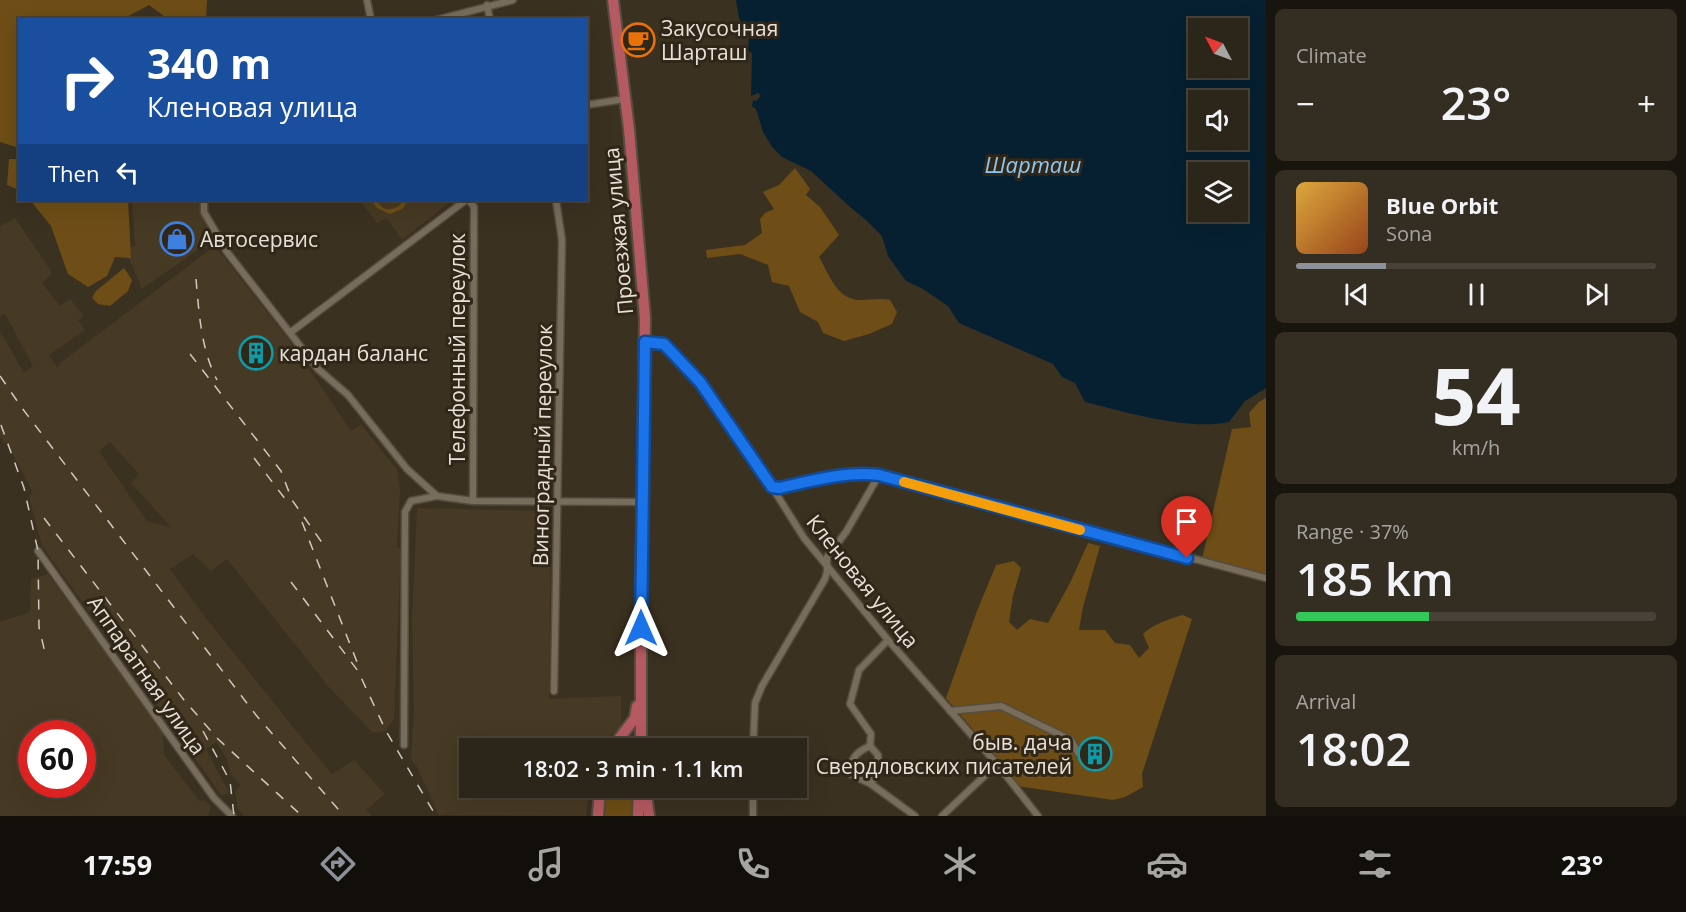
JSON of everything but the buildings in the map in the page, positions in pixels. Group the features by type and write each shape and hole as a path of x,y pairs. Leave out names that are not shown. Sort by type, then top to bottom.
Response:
{"main road":[{"name":"Проезжая улица","path":"613,0 640,257 645,342 641,738"},
{"path":"620,738 634,718 641,691"},
{"path":"598,816 599,798"},
{"path":"638,816 639,798"},
{"path":"643,798 649,816"}],"street":[{"path":"367,0 371,18"},
{"path":"442,18 513,0"},
{"path":"487,6 490,18"},
{"path":"588,105 625,99"},
{"path":"204,201 204,212 227,252 318,369 348,395 406,468 437,496"},
{"path":"291,332 466,201"},
{"name":"Телефонный переулок","path":"468,201 474,207 473,501"},
{"name":"Виноградный переулок","path":"554,691 562,240 556,201"},
{"name":"Кленовая улица","path":"645,342 664,344 700,382 804,538 888,640 997,764 1038,816"},
{"path":"772,487 779,488 827,477 879,475 1266,578"},
{"path":"753,738 755,704 762,686 825,579 827,557 846,532 879,475"},
{"path":"404,745 405,512 411,501 437,496 473,501 643,502"},
{"name":"Аппаратная улица","path":"38,551 214,798 232,816"},
{"path":"888,640 859,670 850,704 871,734 870,746 853,759 850,770 855,778 872,784 915,816"},
{"path":"950,711 1000,706 1071,740 1078,753"},
{"path":"870,746 875,750 879,762 872,784"},
{"path":"942,816 997,764"},
{"path":"753,798 753,816"}],"shaded area":[{"path":"0,0 207,0 206,18 167,18 149,5 125,18 18,18 18,148 0,142"},
{"path":"9,159 18,159 18,190 7,185"},
{"path":"795,168 810,189 806,195 820,207 839,235 819,257 830,278 845,296 852,299 890,300 897,312 892,324 844,341 823,333 818,322 800,312 789,286 772,282 768,265 740,254 707,258 706,250 745,245 762,233 760,219 765,213 774,209 763,192 779,185"},
{"path":"31,201 128,201 131,258 115,257 107,276 88,287 68,274 51,226"},
{"path":"132,201 200,201 200,212 217,236 142,289 125,249 135,246"},
{"path":"362,201 451,201 402,240 387,218 377,223"},
{"path":"372,201 387,201 378,203 385,208 392,209 403,201 408,201 402,209 390,214 377,208"},
{"path":"15,218 51,271 51,275 42,283 60,306 70,299 84,316 78,320 85,330 49,355 58,368 60,363 215,246 298,352 351,431 361,424 397,470 400,490 397,547 401,549 394,718 386,731 373,733 329,687 227,559 211,571 193,554 170,569 205,617 332,774 354,760 385,794 366,810 372,816 244,816 238,809 235,792 241,785 231,775 226,757 216,742 206,749 229,792 222,796 42,546 29,497 33,492 9,448 0,437 0,331 24,373 33,366 5,314 0,316 0,226","holes":["110,442 139,474 131,483 172,528 147,521 99,451"]},
{"path":"124,268 132,280 128,291 110,306 98,304 92,298 96,291"},
{"path":"1266,398 1266,575 1202,559 1232,429 1251,427 1249,413"},
{"path":"417,508 539,511 551,524 549,699 621,696 621,727 608,738 459,738 459,798 588,798 586,816 439,815 417,767 411,760 414,711 412,620"},
{"path":"1088,543 1100,546 1079,630 1105,630 1115,643 1130,645 1139,658 1149,648 1143,634 1147,630 1183,615 1192,619 1142,774 1143,787 1125,797 1113,800 1017,786 1007,769 946,698 996,565 1014,561 1021,568 1009,622 1017,630 1030,619 1048,623"},
{"path":"48,574 163,731 164,755 200,802 204,800 211,806 208,816 0,816 0,622 30,612 31,579"},
{"path":"606,798 635,798 635,816 605,816"}],"water":[{"name":"Шарташ","path":"736,0 1266,0 1266,388 1245,401 1229,422 1196,424 1138,415 1085,402 1075,383 1062,377 1053,364 959,323 948,306 923,289 906,281 888,256 882,236 866,220 811,171 782,157 772,147 763,132 756,109 752,106 753,100 756,101 761,96 758,93 751,96 752,53 748,51 749,36 739,18"}],"railway":[{"path":"196,279 204,343 217,380"},
{"path":"190,354 281,471 292,500 323,544"},
{"path":"0,376 256,715 344,816"},
{"path":"1,425 24,488 38,551 39,627 46,657"},
{"path":"254,458 289,504"},
{"path":"44,518 184,700 218,739 302,816"},
{"path":"302,522 357,662"},
{"path":"291,582 358,671 386,731 436,816"},
{"path":"203,731 230,781 234,816"}],"slow traffic":[{"path":"904,482 1080,530"}],"place":[{"name":"Закусочная Шарташ","path":"638,40"},
{"name":"Автосервис","path":"177,239"},
{"name":"кардан баланс","path":"256,353"},
{"name":"быв. дача Свердловских писателей","path":"1095,754"}],"route":[{"path":"641,628 645,342 664,344 700,382 772,487 779,488 827,477 879,475 1187,558"}]}
